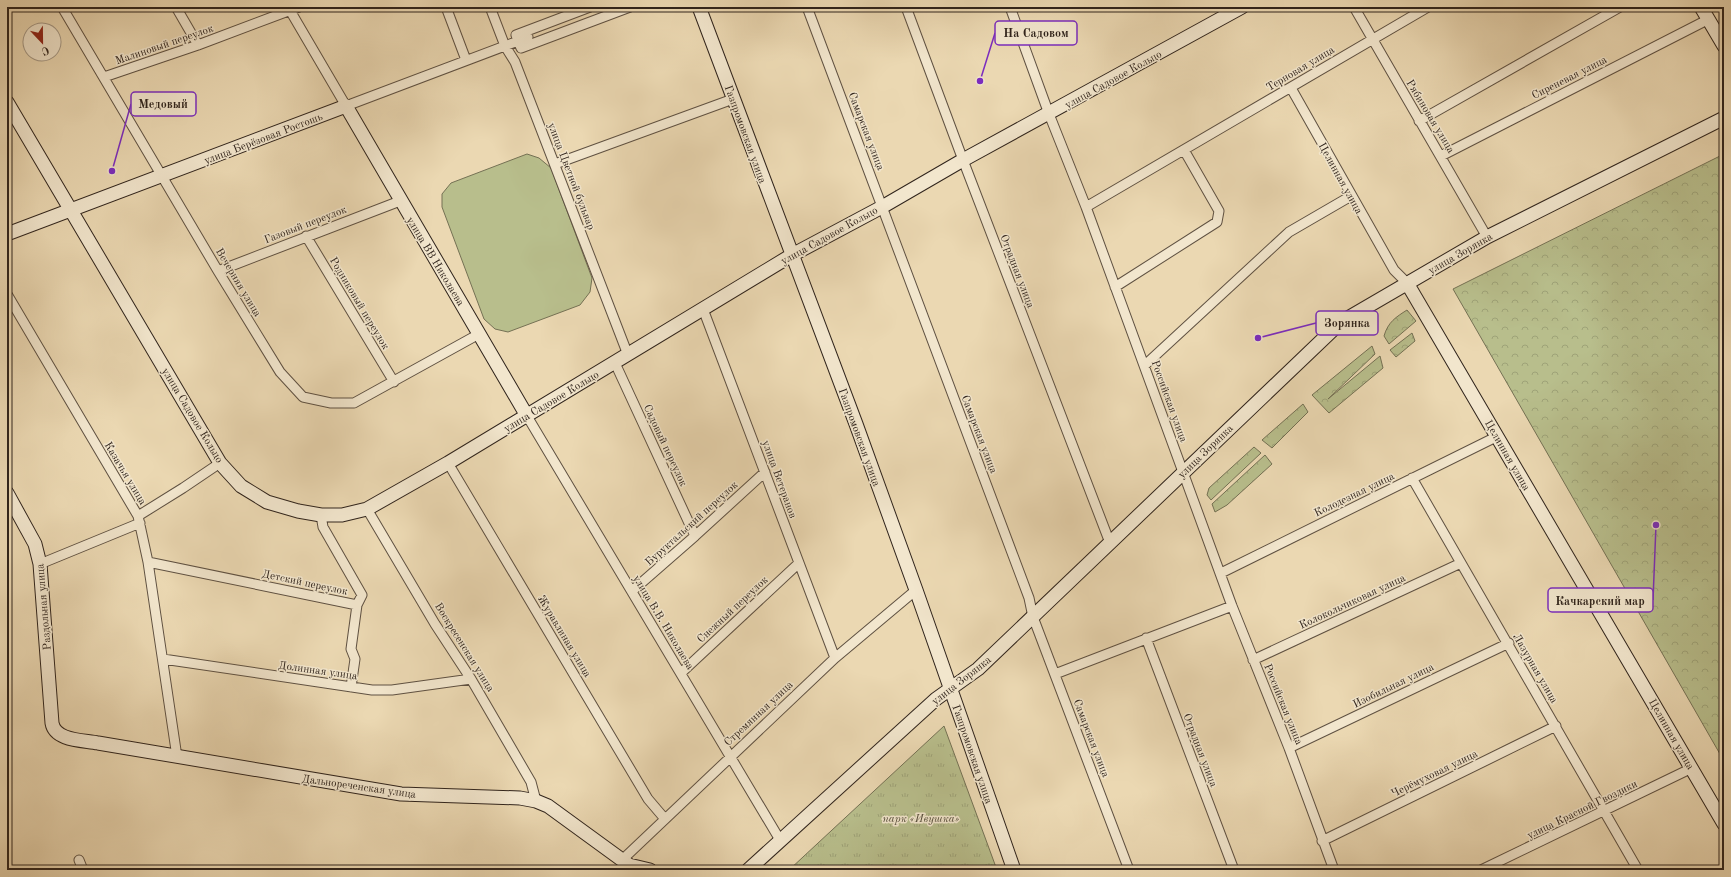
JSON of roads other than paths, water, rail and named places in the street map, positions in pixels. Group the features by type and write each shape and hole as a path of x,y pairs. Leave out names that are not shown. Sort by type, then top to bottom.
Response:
{"street":[{"name":"Вечерняя улица","path":"62,7 280,372 303,397 331,403 354,403 479,334"},
{"path":"176,7 198,45"},
{"name":"Малиновый переулок","path":"104,77 198,45 289,9 299,7"},
{"path":"446,7 466,60"},
{"name":"улица Цветной бульвар","path":"490,7 505,46 515,62 628,355"},
{"name":"Газпромовская улица","path":"699,7 916,590 1014,870"},
{"name":"Самарская улица","path":"807,7 1026,591 1033,617 1129,870"},
{"name":"Отрадная улица","path":"906,7 1110,543"},
{"name":"Российская улица","path":"1010,7 1049,114 1086,207 1145,365 1232,606 1289,748 1322,841 1334,870"},
{"name":"улица Садовое Кольцо","path":"7,102 69,209 84,230 220,463 241,486 267,502 298,511 321,515 342,515 367,509 527,416 792,255 1242,7"},
{"name":"Рябиновая улица","path":"1354,7 1487,237"},
{"name":"Терновая улица","path":"1086,207 1428,7"},
{"path":"1419,121 1620,7"},
{"path":"1701,7 1724,46"},
{"path":"528,37 553,21 587,8 589,22"},
{"path":"528,37 558,34 589,22 606,11 625,8"},
{"path":"289,9 346,106"},
{"path":"568,15 573,28"},
{"name":"Сиреневая улица","path":"1441,156 1709,19"},
{"path":"553,21 558,34"},
{"name":"улица Берёзовая Ростошь","path":"7,234 69,209 163,176 518,41 521,48 528,37"},
{"name":"Целинная улица","path":"1291,88 1394,270 1407,283 1724,824"},
{"path":"555,164 733,99"},
{"name":"улица ВВ Николаева","path":"346,106 400,201 527,416"},
{"name":"улица Зорянка","path":"748,870 936,698 978,669 1341,322 1487,237 1724,118"},
{"path":"1116,287 1217,222 1219,211 1184,150"},
{"path":"1145,365 1289,232 1351,196"},
{"name":"Газовый переулок","path":"218,270 400,201"},
{"name":"Родниковый переулок","path":"306,236 394,382"},
{"name":"Казачья улица","path":"7,294 139,520 148,562 177,757"},
{"name":"улица Ветеранов","path":"703,309 835,658"},
{"name":"Садовый переулок","path":"615,363 696,536"},
{"name":"улица В.В. Николаева","path":"527,416 780,840"},
{"name":"Колодезная улица","path":"1221,573 1498,436"},
{"path":"40,564 139,520 220,463"},
{"name":"Журавлиная улица","path":"448,463 648,799 664,819"},
{"name":"Буруктальский переулок","path":"632,591 696,536 765,472"},
{"name":"Лазурная улица","path":"1412,478 1509,643 1638,870"},
{"name":"Раздольная улица","path":"7,493 35,544 40,564 53,729"},
{"name":"Воскресенская улица","path":"367,509 436,624 471,678 531,782 536,801"},
{"name":"Детский переулок","path":"148,562 357,606 362,595 324,527 321,515"},
{"name":"Снежный переулок","path":"681,673 798,563"},
{"name":"Колокольчиковая улица","path":"1254,660 1461,563"},
{"name":"Стремянная улица","path":"622,860 835,658 916,590"},
{"path":"351,687 355,659 350,649 357,606"},
{"path":"1055,674 1232,606"},
{"name":"Отрадная улица","path":"1146,638 1234,870"},
{"name":"Изобильная улица","path":"1289,748 1509,643"},
{"name":"Долинная улица","path":"163,659 372,690 392,690 471,678"},
{"name":"Черёмуховая улица","path":"1322,841 1556,726"},
{"name":"Дальнореченская улица","path":"53,729 56,733 70,738 401,794 520,798 536,801 548,806 629,865 650,870"},
{"name":"улица Красной Гвоздики","path":"1481,870 1692,768"},
{"path":"79,860 83,870"}],"place":[{"name":"На Садовом","path":"980,81"},
{"name":"Медовый","path":"112,171"},
{"name":"Зорянка","path":"1258,338"},
{"name":"Качкарский мар","path":"1656,525"}],"park label":[{"name":"парк «Ивушка»","path":"921,818"}]}
